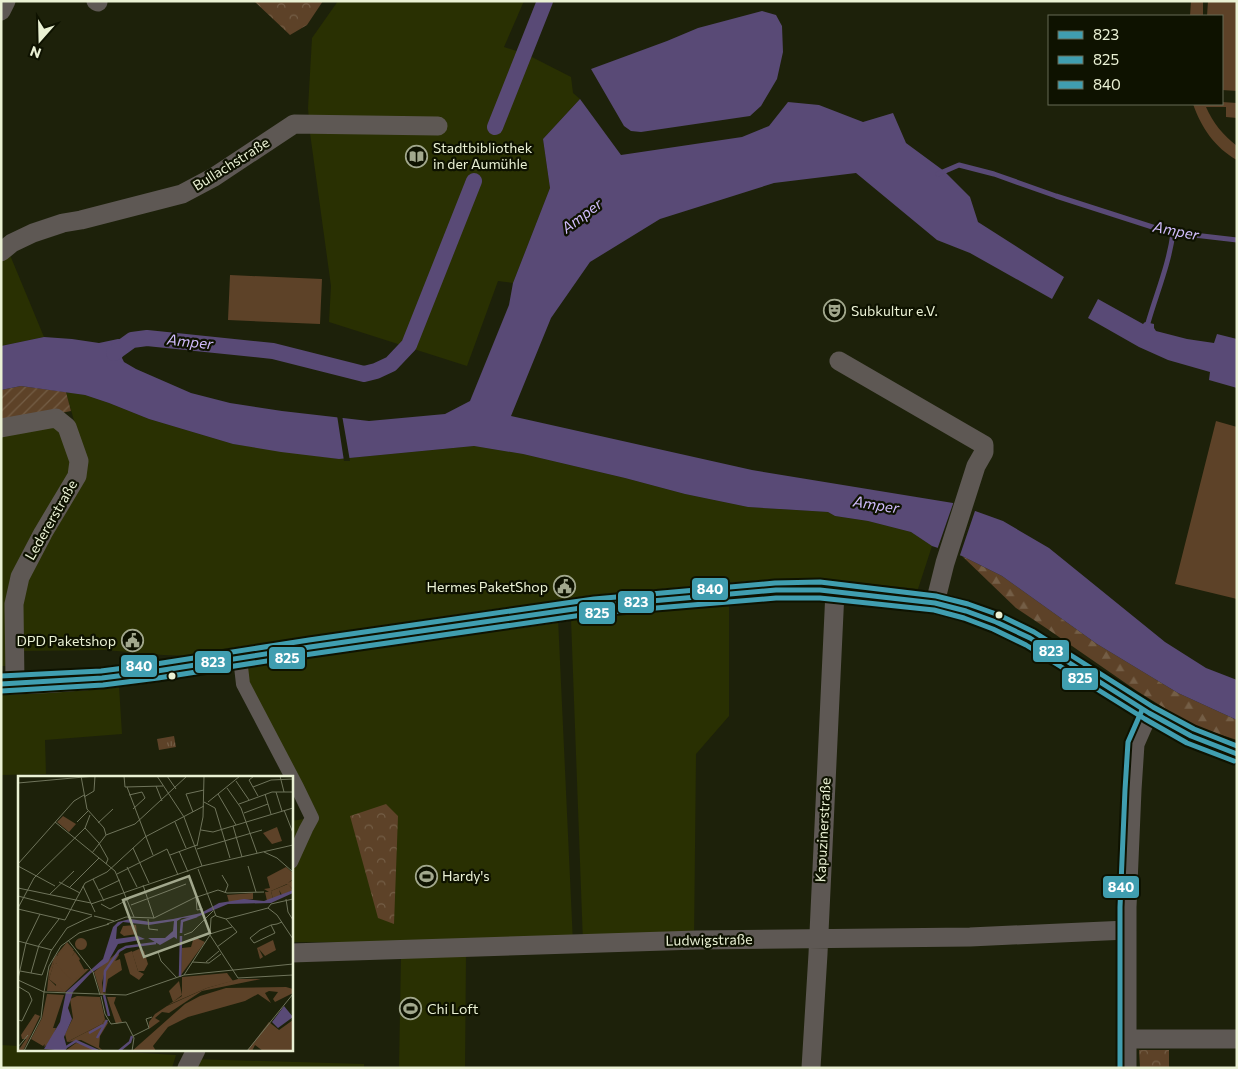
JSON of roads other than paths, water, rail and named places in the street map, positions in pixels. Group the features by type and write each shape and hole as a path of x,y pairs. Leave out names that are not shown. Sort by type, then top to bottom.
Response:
{"street":[{"path":"1,11 6,1"},
{"name":"Bullachstraße","path":"1,252 12,243 33,233 62,223 81,220 182,194 214,177 294,124 438,126"},
{"path":"838,361 984,445 984,452 976,466 945,563 935,603"},
{"name":"Ledererstraße","path":"1,428 56,418 67,427 79,461 77,476 43,533 20,577 14,604 8,684"},
{"path":"8,684 102,678 157,672 310,647 588,606 768,591 820,590 935,603 996,622 1030,638 1149,713 1191,736 1237,754"},
{"name":"Kapuzinerstraße","path":"811,1068 835,591"},
{"path":"240,658 243,684 291,776"},
{"path":"1127,1068 1127,930 1135,744 1149,713"},
{"path":"292,777 312,818 292,860"},
{"name":"Ludwigstraße","path":"292,953 766,938 970,937 1127,930"},
{"path":"1127,1039 1237,1039"},
{"path":"187,1068 195,1052"}],"water":[{"path":"762,11 776,15 782,26 783,52 777,79 761,106 750,116 641,132 631,131 624,126 591,69 698,28"},
{"path":"580,99 621,155 742,137 769,126 788,102 819,105 863,122 893,113 906,143 944,171 970,197 978,222 1064,277 1052,299 970,253 937,240 856,173 774,183 660,219 590,262 551,318 511,416 752,470 953,503 1003,521 1049,548 1165,642 1206,668 1237,680 1237,720 1178,693 1097,644 1002,576 962,556 932,546 911,532 868,521 835,516 828,512 748,507 685,494 523,454 474,446 339,459 281,452 233,444 149,419 85,395 21,386 1,390 1,346 44,337 99,343 118,339 132,340 131,349 123,354 122,358 124,362 136,369 191,393 230,403 369,421 445,414 470,401 509,305 513,283 550,188 543,139"},
{"path":"1098,299 1143,324 1145,322 1154,324 1156,331 1187,339 1214,343 1217,334 1237,339 1237,388 1209,380 1210,372 1168,360 1139,347 1088,318"}],"waterway":[{"name":"Amper","path":"495,127 545,1"},
{"name":"Amper","path":"938,174 959,165 994,174 1168,232 1237,240"},
{"name":"Amper","path":"114,353 132,340 147,338 273,351 364,374 391,364 409,345 474,181"},
{"path":"1148,323 1166,267 1173,233"}],"place":[{"name":"Stadtbibliothek in der Aumühle","path":"417,156"},
{"name":"Subkultur e.V.","path":"835,311"},
{"name":"Hermes PaketShop","path":"564,587"},
{"name":"DPD Paketshop","path":"132,641"},
{"name":"Hardy's","path":"426,876"},
{"name":"Chi Loft","path":"411,1009"}]}
